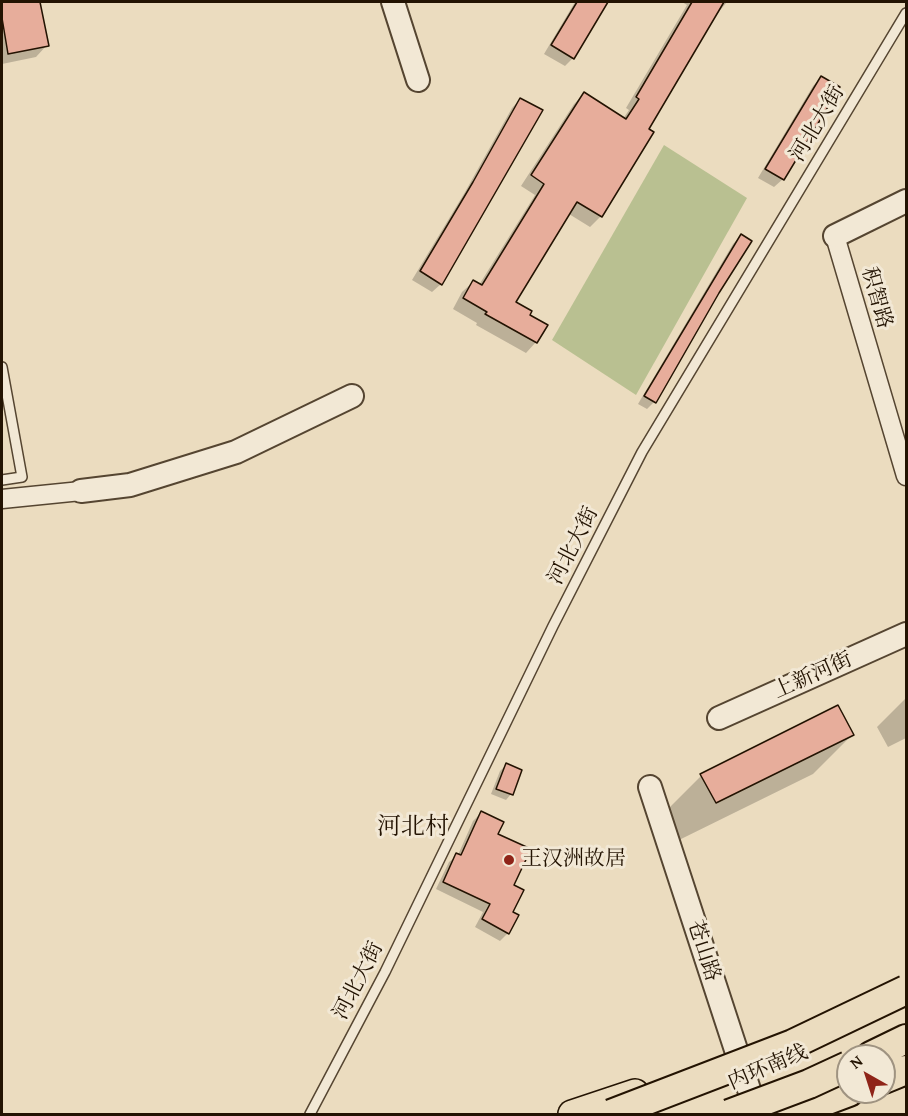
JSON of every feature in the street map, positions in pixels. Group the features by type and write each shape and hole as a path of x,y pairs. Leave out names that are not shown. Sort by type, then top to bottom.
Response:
{"highway":[{"path":"611,1114 794,1044 906,991"},
{"name":"内环南线","path":"626,1114 725,1087 906,1010"},
{"name":"内环南线","path":"729,1114 836,1072"},
{"path":"790,1114 836,1097"}],"main road":[{"path":"572,1114 730,1059 906,991"},
{"path":"767,1114 836,1084"}],"street":[{"path":"393,2 418,80"},
{"path":"835,236 906,201"},
{"name":"积智路","path":"835,236 906,476"},
{"path":"2,499 130,485 236,452 352,396"},
{"name":"上新河街","path":"719,718 906,634"},
{"name":"苍山路","path":"650,788 730,1059 742,1114"},
{"name":"苍山路","path":"730,1059 757,1114"}],"lane":[{"name":"河北大街","path":"310,1114 385,972 553,626 642,452 906,13"},
{"path":"2,367 22,477 2,480"}],"green space":[{"path":"664,145 747,198 636,395 552,340"}],"building":[{"path":"2,2 40,2 49,46 8,54 2,18"},
{"path":"577,2 608,2 574,59 551,45"},
{"path":"692,2 724,2 649,129 654,132 602,217 577,202 516,302 532,311 530,315 548,325 537,343 485,314 487,312 463,298 473,280 482,285 544,184 531,175 584,92 626,119 639,99 636,97"},
{"path":"821,76 840,87 784,180 765,169"},
{"path":"520,98 543,110 442,285 420,271"},
{"path":"741,234 752,241 719,293 656,403 644,396"},
{"path":"838,705 854,735 716,803 700,774"},
{"path":"506,763 522,770 513,795 496,789"},
{"path":"481,811 504,822 498,834 531,849 514,885 524,890 513,912 519,915 509,934 482,919 490,904 443,882 456,853 461,855"}],"place":[{"name":"王汉洲故居","path":"509,860"}],"district":[{"name":"河北村","path":"413,828"}]}
